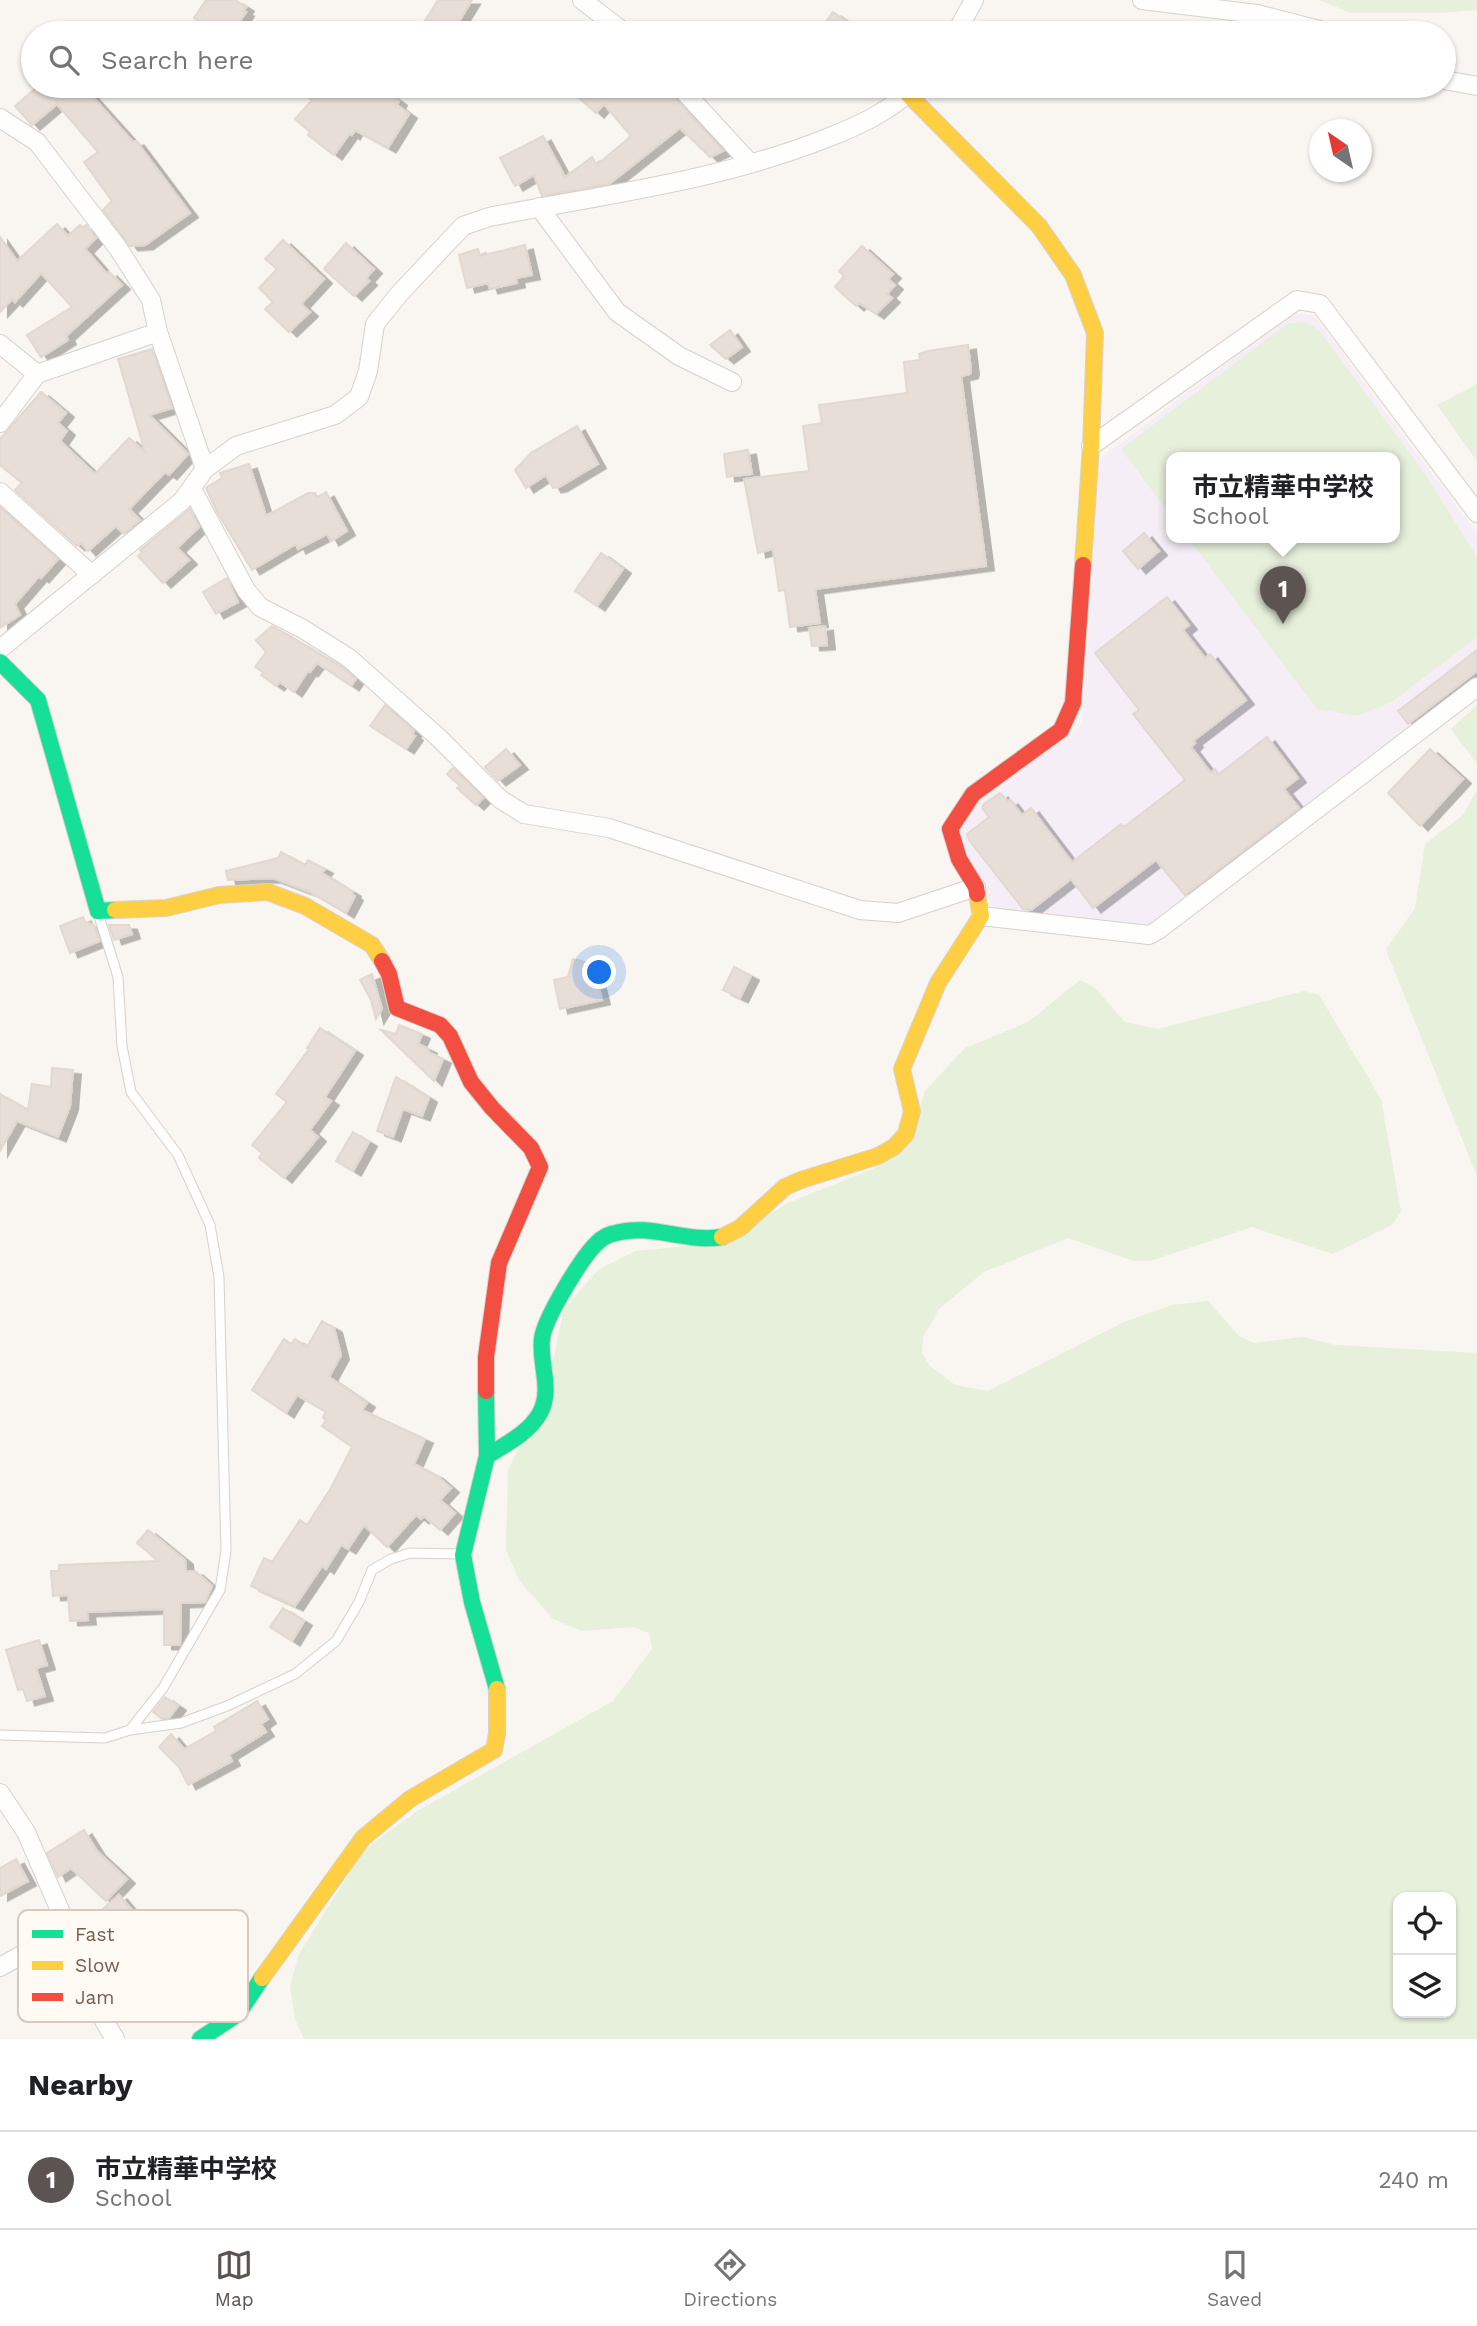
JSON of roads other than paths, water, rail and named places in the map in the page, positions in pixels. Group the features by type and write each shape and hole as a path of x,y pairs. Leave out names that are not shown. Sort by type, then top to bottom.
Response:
{"street":[{"path":"582,0 609,21"},
{"path":"963,21 974,0"},
{"path":"1142,0 1257,14 1284,21"},
{"path":"1456,82 1477,86"},
{"path":"690,98 750,163"},
{"path":"0,649 182,500 205,469 236,446 335,415 359,397 368,371 375,324 400,293 463,226 489,217 692,179 750,163 806,146 865,123 901,98"},
{"path":"487,1456 526,1431 544,1405 546,1392 541,1360 542,1335 551,1314 597,1243 614,1233 628,1230 698,1239 736,1233 782,1188 800,1179 884,1154 899,1142 907,1131 912,1114 902,1069 938,983 981,916 976,887 959,859 950,829 973,794 1062,730 1073,703 1091,446 1095,333 1073,275 1039,226 919,98"},
{"path":"0,118 37,142 118,248 151,299 158,332 205,469"},
{"path":"539,207 617,312 679,356 732,382"},
{"path":"1091,446 1297,300 1320,304 1477,513"},
{"path":"0,423 37,374 158,332"},
{"path":"0,344 37,374"},
{"path":"192,489 246,590 260,607 303,629 349,658 439,738 499,799 524,814 610,828 860,910 898,913 976,887"},
{"path":"0,492 92,575"},
{"path":"0,662 38,700 98,911 166,908 219,894 268,892 305,906 372,945 389,974 397,1008 440,1025 450,1036 471,1082 531,1148 540,1167 499,1263 486,1357 487,1456 463,1555 472,1602 497,1688 497,1734 494,1749 410,1799 363,1838 291,1935 248,2000"},
{"path":"981,916 1149,934 1158,930 1477,687"},
{"path":"0,1793 26,1832 60,1910"},
{"path":"0,1967 18,1957"},
{"path":"105,2022 115,2039"},
{"path":"200,2039 226,2022"}],"lane":[{"path":"98,911 118,977 122,1046 131,1093 178,1155 210,1225 219,1277 227,1533 220,1590 163,1688 130,1730"},
{"path":"0,1735 105,1738 130,1730 181,1723 227,1706 295,1674 336,1641 359,1602 372,1570 410,1552 463,1555"}],"place":[{"name":"市立精華中学校","path":"1283,624"}]}
